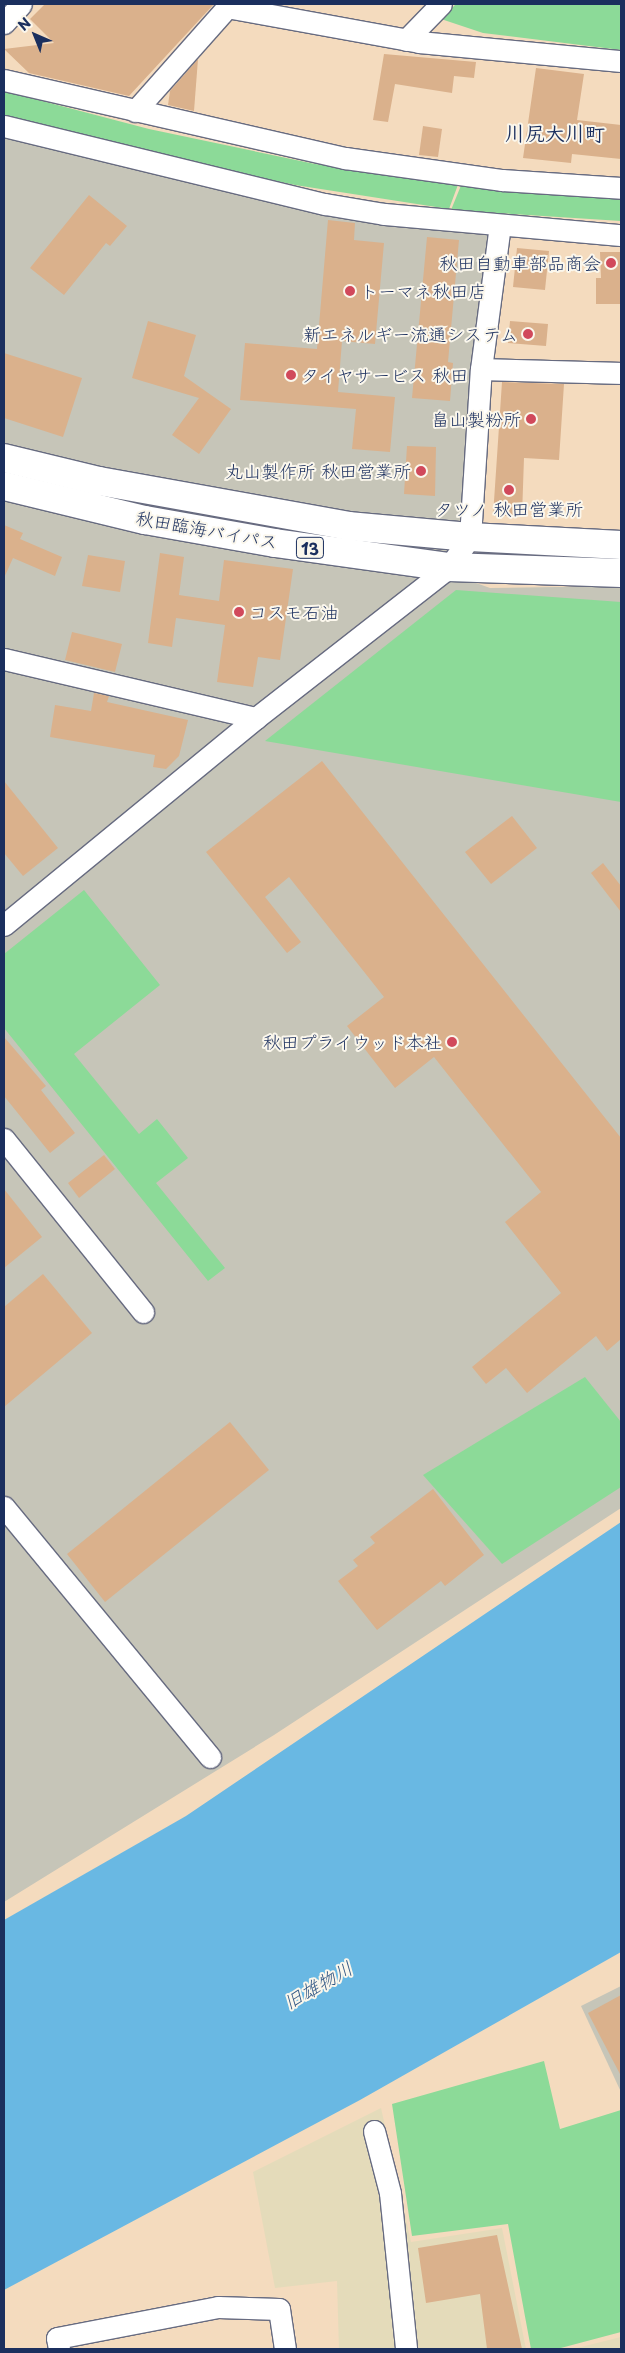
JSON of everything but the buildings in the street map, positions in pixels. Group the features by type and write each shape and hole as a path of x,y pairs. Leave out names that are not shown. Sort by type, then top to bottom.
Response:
{"highway":[{"name":"秋田臨海バイパス","path":"4,458 99,481 348,526 470,537 621,545"},
{"name":"秋田臨海バイパス","path":"4,486 145,520 275,543 449,567 621,572"}],"street":[{"path":"4,23 21,4"},
{"path":"406,40 441,4"},
{"path":"135,111 229,5 406,40 621,61"},
{"path":"4,80 345,158 502,180 621,188"},
{"path":"4,126 202,177 325,204 384,214 621,234"},
{"path":"4,925 256,718 449,567 470,537 481,369 500,224"},
{"path":"481,369 621,373"},
{"path":"4,658 256,718"},
{"path":"4,1139 144,1312"},
{"path":"4,1507 210,1757"},
{"path":"374,2131 390,2193 406,2349"},
{"path":"59,2349 57,2338 218,2307 279,2309 285,2349"}],"shaded area":[{"path":"4,120 220,177 511,222 465,579 490,588 621,586 621,1508 274,1735 4,1902"},
{"path":"621,1986 621,2092 581,2006"},
{"path":"381,2108 411,2242 502,2228 526,2349 339,2349 337,2281 275,2288 253,2172"},
{"path":"621,2337 621,2349 573,2349"}],"green space":[{"path":"456,4 621,4 621,50 483,33 441,19"},
{"path":"4,91 149,129 315,164 459,182 449,209 295,185 132,150 4,115"},
{"path":"462,183 621,186 621,221 451,210"},
{"path":"456,590 621,602 621,802 265,741"},
{"path":"84,890 160,985 74,1054 139,1134 157,1119 188,1158 156,1183 225,1268 208,1281 4,1028 4,954"},
{"path":"585,1377 621,1422 621,1487 502,1564 423,1475"},
{"path":"544,2061 560,2129 621,2110 621,2332 557,2349 531,2349 508,2224 412,2236 392,2104"}],"water":[{"name":"旧雄物川","path":"621,1522 621,1952 360,2100 4,2290 4,1920 186,1816"}],"place":[{"name":"秋田自動車部品商会","path":"611,263"},
{"name":"トーマネ秋田店","path":"350,291"},
{"name":"新エネルギー流通システム","path":"528,334"},
{"name":"タイヤサービス 秋田","path":"291,375"},
{"name":"畠山製粉所","path":"531,419"},
{"name":"丸山製作所 秋田営業所","path":"421,471"},
{"name":"タツノ 秋田営業所","path":"509,490"},
{"name":"コスモ石油","path":"239,612"},
{"name":"秋田プライウッド本社","path":"452,1042"}],"district":[{"name":"川尻大川町","path":"555,133"}]}
